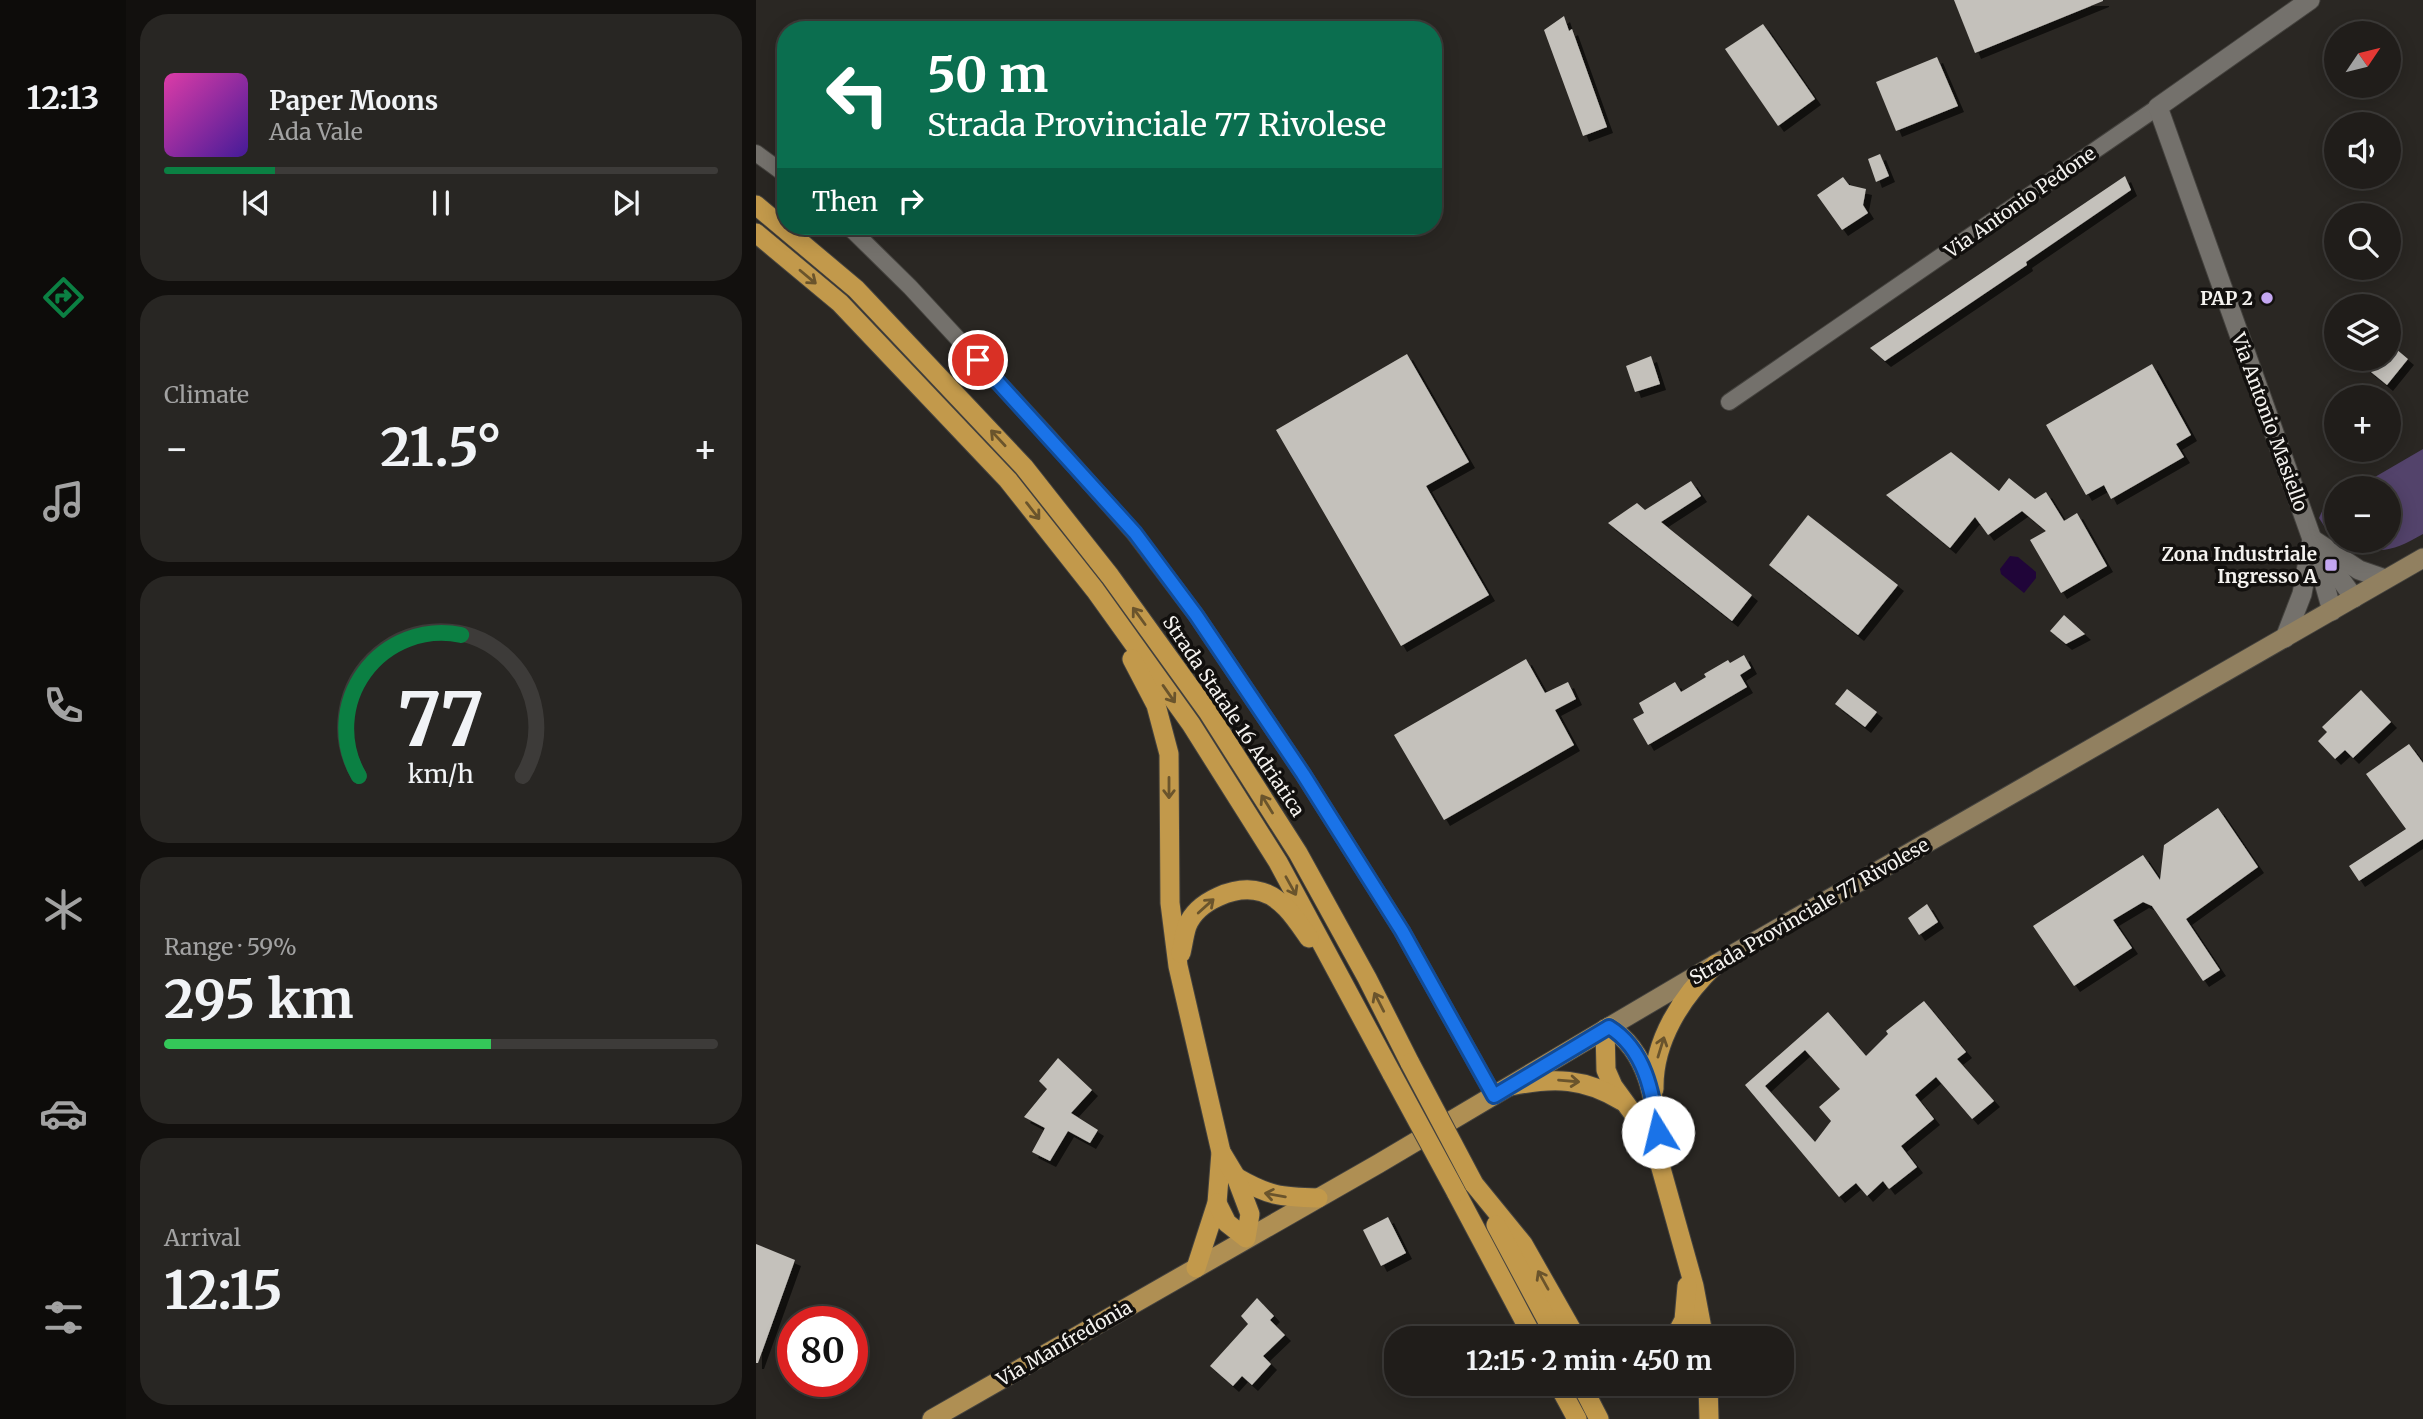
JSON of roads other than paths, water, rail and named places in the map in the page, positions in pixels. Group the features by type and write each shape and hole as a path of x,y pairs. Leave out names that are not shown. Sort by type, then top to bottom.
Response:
{"highway":[{"name":"Strada Statale 16 Adriatica","path":"756,205 777,223"},
{"name":"Strada Statale 16 Adriatica","path":"756,233 840,303 1008,480 1095,590 1198,736 1278,862 1392,1074 1549,1326"},
{"name":"Strada Statale 16 Adriatica","path":"792,235 856,289 1024,467 1110,576 1208,712 1298,853 1367,978 1410,1063 1528,1326"},
{"path":"1095,590 1156,705 1170,754 1170,904 1178,966 1221,1152 1217,1203 1196,1268"},
{"path":"1178,966 1188,924 1210,900 1235,890 1263,892 1286,907 1348,988"},
{"path":"1656,1114 1654,1082 1662,1042 1685,1000 1716,964"},
{"path":"1607,1028 1606,1070 1623,1101 1651,1141 1665,1183 1702,1326"},
{"path":"1607,1028 1630,1043 1639,1057 1652,1093 1665,1183"},
{"path":"1511,1086 1552,1080 1578,1082 1606,1091 1623,1101"},
{"path":"1217,1203 1227,1223 1246,1238 1250,1214 1236,1177 1221,1152"},
{"path":"1236,1177 1264,1193 1293,1198 1318,1198"},
{"path":"1465,1188 1523,1244 1570,1326"},
{"path":"1681,1326 1686,1306 1686,1261"},
{"path":"1565,1396 1577,1419"},
{"path":"1587,1396 1599,1419"},
{"path":"1708,1396 1709,1419"}],"main road":[{"name":"Strada Provinciale 77 Rivolese","path":"1196,1268 1716,964 2423,558"},
{"name":"Via Manfredonia","path":"932,1419 1196,1268"}],"street":[{"name":"Via Antonio Pedone","path":"1729,402 2310,0"},
{"name":"Via Antonio Masiello","path":"2158,107 2312,540"},
{"path":"756,153 777,168"},
{"path":"857,235 910,286 1135,533 1196,615 1303,774 1402,931 1494,1096"},
{"path":"2312,540 2359,570 2385,579"},
{"path":"2312,540 2354,598"},
{"path":"2312,540 2332,611"},
{"path":"2285,638 2302,594 2312,540"}],"place":[{"name":"PAP 2","path":"2267,298"},
{"name":"Zona Industriale Ingresso A","path":"2331,565"}]}
